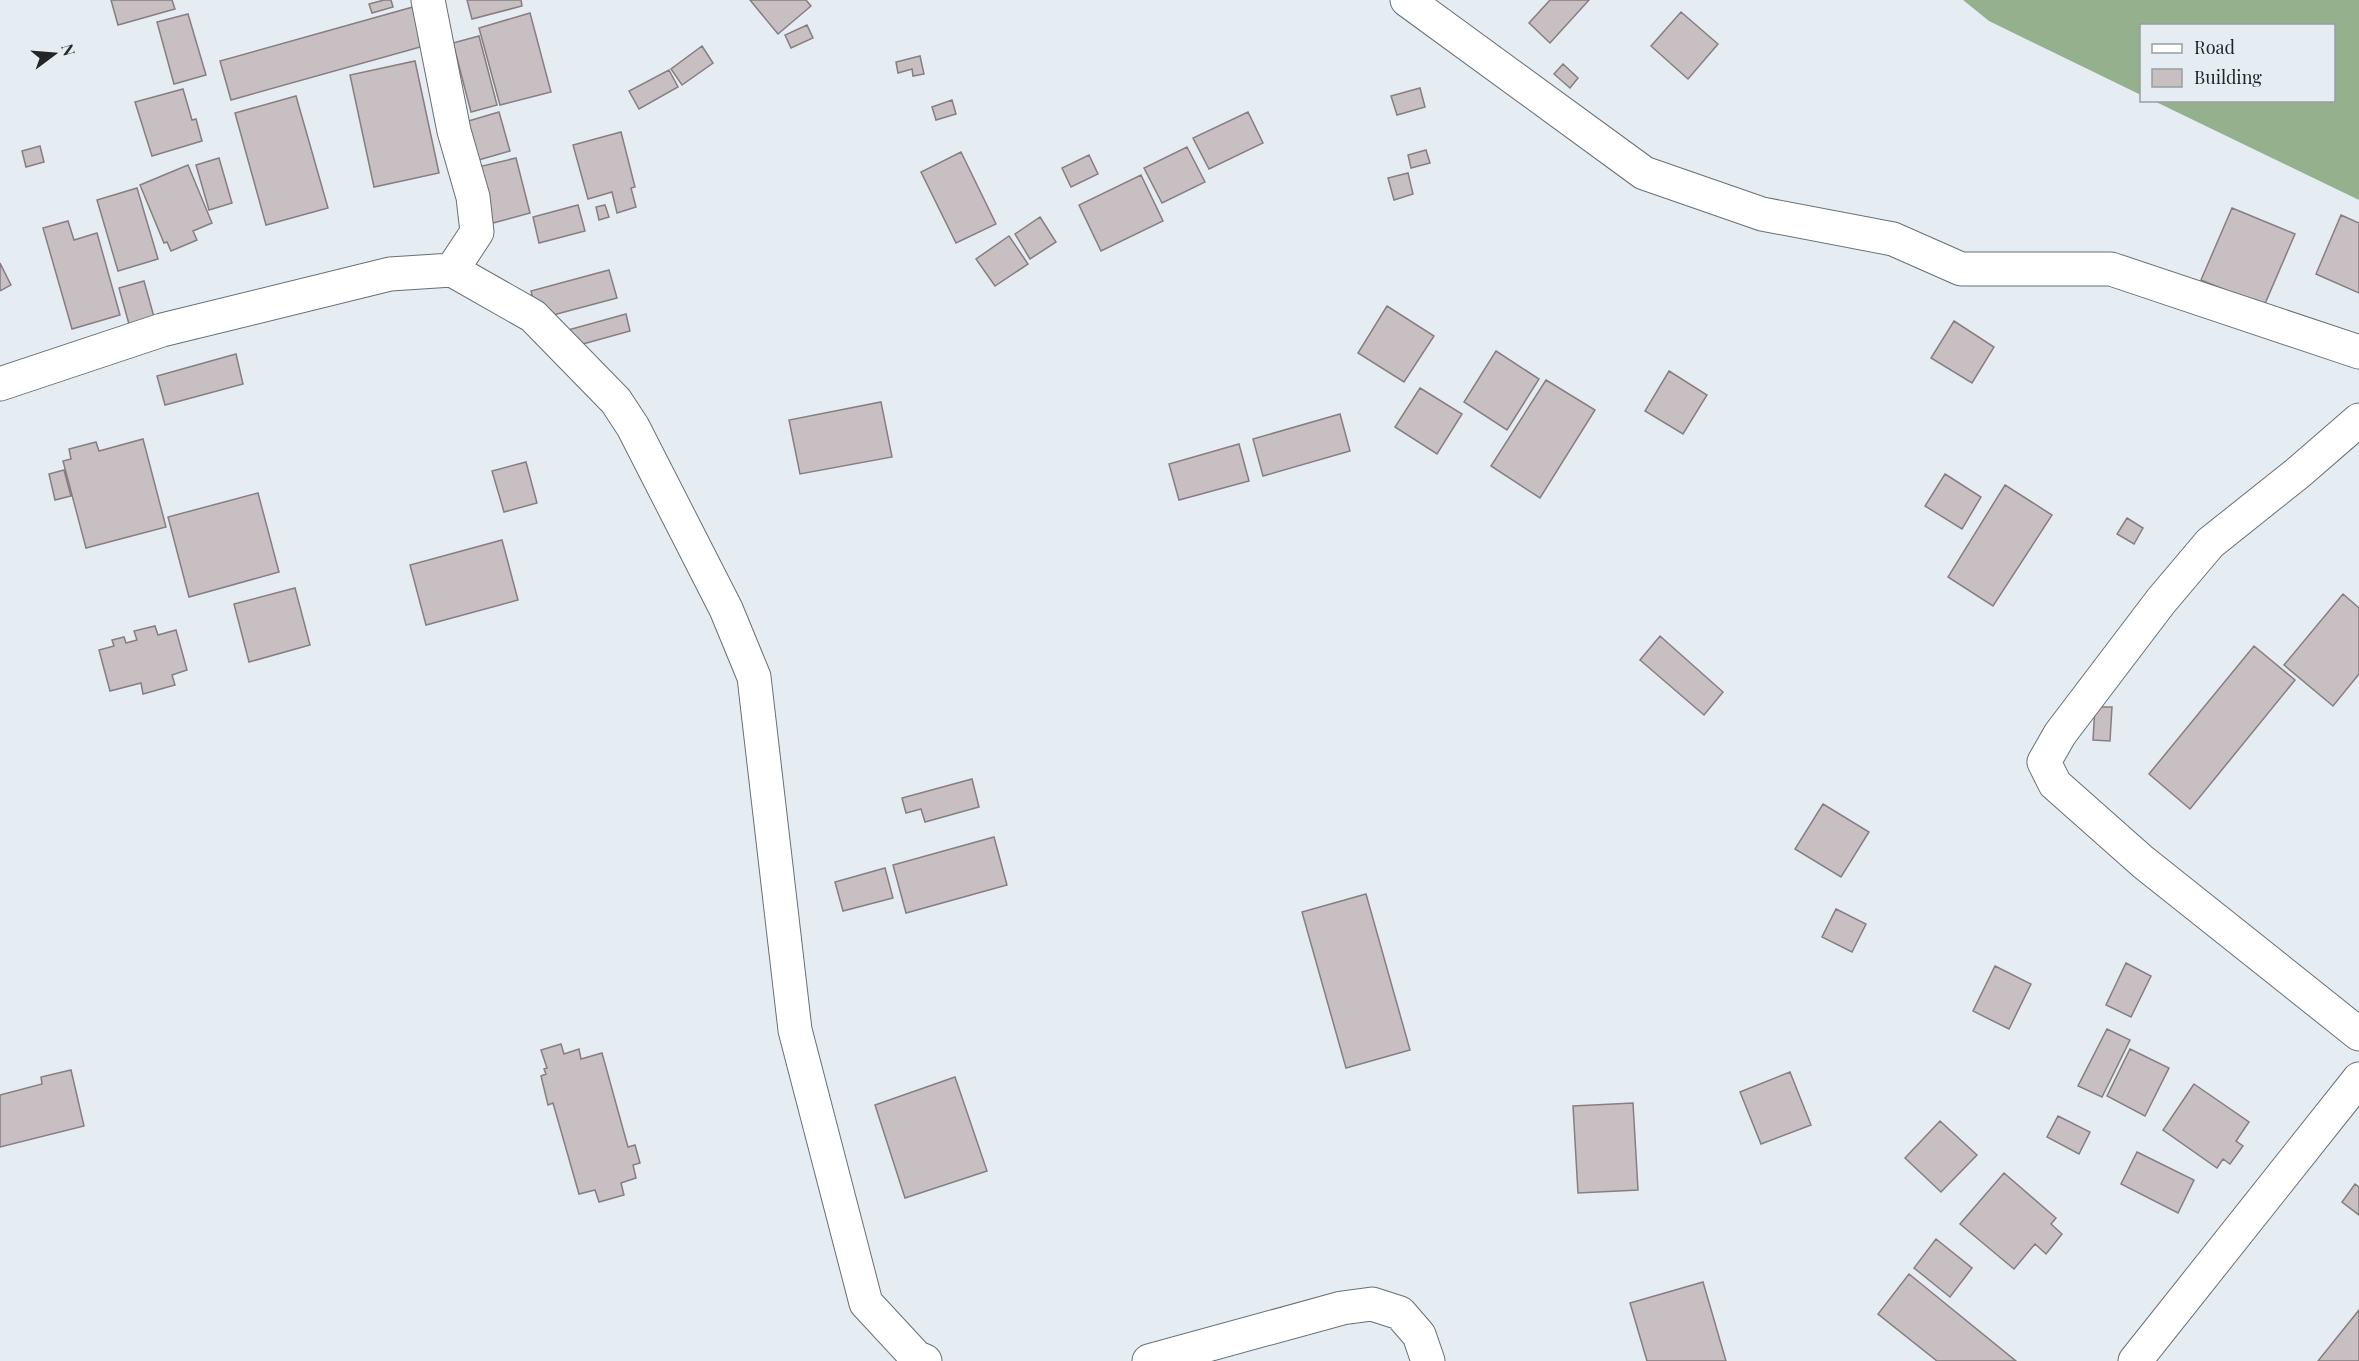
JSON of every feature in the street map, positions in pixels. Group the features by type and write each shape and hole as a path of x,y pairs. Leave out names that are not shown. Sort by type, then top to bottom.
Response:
{"street":[{"path":"428,0 454,131 473,196 477,232 452,270"},
{"path":"1407,0 1644,173 1762,214 1893,239 1961,269 2111,270 2359,352"},
{"path":"0,384 162,330 390,274 452,270 533,316 616,400 633,427 726,609 754,677 795,1030 866,1303 916,1357 925,1361"},
{"path":"2359,420 2299,472 2210,543 2161,601 2067,724 2044,762 2055,784 2143,862 2359,1034"},
{"path":"2136,1361 2359,1079"},
{"path":"1149,1361 1342,1308 1372,1304 1400,1313 1419,1335 1428,1361"}],"green space":[{"path":"1963,0 2359,0 2359,200 2156,102 2335,102 2335,24 2140,24 2140,95 1989,21"}],"building":[{"path":"111,0 172,0 175,9 118,25"},
{"path":"391,0 393,7 372,13 369,4"},
{"path":"467,0 521,0 522,6 472,19"},
{"path":"750,0 806,0 811,6 778,34"},
{"path":"1550,0 1589,0 1550,43 1529,23"},
{"path":"420,5 431,44 231,100 220,61"},
{"path":"1681,12 1718,44 1688,79 1651,46"},
{"path":"530,13 551,92 500,105 479,28"},
{"path":"188,14 206,75 174,84 157,22"},
{"path":"807,25 813,38 791,48 785,35"},
{"path":"479,36 497,105 471,112 453,43"},
{"path":"702,46 713,63 682,85 671,69"},
{"path":"920,56 924,74 913,76 912,69 898,73 896,62"},
{"path":"415,61 439,173 374,187 350,75"},
{"path":"1563,64 1578,78 1570,88 1554,74"},
{"path":"669,70 678,87 639,109 629,91"},
{"path":"1420,88 1425,107 1397,115 1391,96"},
{"path":"183,89 192,120 196,119 202,141 152,156 135,102"},
{"path":"296,96 328,208 266,225 235,113"},
{"path":"952,100 956,114 936,120 932,107"},
{"path":"499,112 510,151 475,161 465,122"},
{"path":"1248,112 1263,143 1209,169 1193,138"},
{"path":"621,132 635,187 631,188 636,207 617,213 612,192 588,199 573,145"},
{"path":"40,146 44,162 26,167 22,151"},
{"path":"1187,147 1205,182 1162,203 1144,168"},
{"path":"1426,150 1430,163 1411,168 1408,155"},
{"path":"961,152 996,224 956,243 921,172"},
{"path":"1089,155 1098,174 1071,187 1062,168"},
{"path":"219,158 232,203 209,210 196,165"},
{"path":"516,158 530,213 493,223 478,167"},
{"path":"188,165 212,223 193,231 197,240 171,251 167,242 164,243 140,185"},
{"path":"1408,173 1413,194 1394,200 1388,178"},
{"path":"1141,175 1163,221 1101,251 1079,205"},
{"path":"137,188 158,259 118,271 97,200"},
{"path":"578,205 585,231 539,243 533,217"},
{"path":"605,205 609,217 599,220 596,207"},
{"path":"2232,208 2295,234 2264,306 2201,280"},
{"path":"2341,215 2359,223 2359,293 2316,274"},
{"path":"1040,217 1056,242 1030,259 1015,234"},
{"path":"68,221 74,240 97,233 120,315 72,329 43,228"},
{"path":"1009,236 1028,264 995,286 976,259"},
{"path":"0,263 11,285 0,291"},
{"path":"609,270 617,298 538,319 531,291"},
{"path":"144,281 154,317 129,324 119,288"},
{"path":"1387,306 1434,336 1404,382 1358,353"},
{"path":"626,314 630,331 572,347 568,330"},
{"path":"1954,321 1994,347 1972,383 1931,358"},
{"path":"1496,351 1539,379 1507,430 1464,402"},
{"path":"236,354 243,384 165,405 157,376"},
{"path":"1669,371 1707,395 1683,434 1645,411"},
{"path":"1546,380 1595,410 1540,498 1491,466"},
{"path":"1420,388 1462,414 1437,454 1395,427"},
{"path":"881,402 892,457 800,474 789,420"},
{"path":"1340,414 1350,451 1263,476 1253,439"},
{"path":"143,439 166,527 86,548 63,461 71,459 69,449 96,442 99,451"},
{"path":"1239,444 1249,481 1179,500 1169,464"},
{"path":"526,462 537,503 504,512 492,471"},
{"path":"64,470 71,496 55,500 49,474"},
{"path":"1945,474 1981,497 1962,529 1925,506"},
{"path":"2005,485 2052,515 1993,606 1948,577"},
{"path":"258,493 279,572 189,597 168,517"},
{"path":"2127,518 2143,528 2134,544 2117,534"},
{"path":"502,540 518,600 426,625 410,565"},
{"path":"295,588 310,645 249,662 234,604"},
{"path":"2343,594 2359,608 2359,674 2333,706 2284,665"},
{"path":"155,626 158,635 176,630 187,670 172,675 175,685 143,694 141,683 110,691 99,650 114,646 112,640 124,637 126,643 137,640 134,631"},
{"path":"1660,636 1723,692 1704,715 1640,660"},
{"path":"2254,646 2295,680 2190,809 2149,774"},
{"path":"2095,707 2112,707 2110,741 2093,740"},
{"path":"972,779 979,807 925,822 921,809 906,813 902,798"},
{"path":"1823,804 1869,832 1841,877 1795,849"},
{"path":"994,837 1007,885 906,913 893,865"},
{"path":"885,868 893,898 843,911 835,882"},
{"path":"1366,894 1410,1050 1346,1068 1302,912"},
{"path":"1836,909 1866,924 1852,952 1822,937"},
{"path":"2126,963 2151,976 2131,1017 2106,1005"},
{"path":"1995,966 2031,984 2009,1029 1973,1011"},
{"path":"2107,1029 2130,1040 2102,1097 2078,1086"},
{"path":"561,1044 564,1054 579,1049 581,1059 602,1053 628,1147 635,1145 640,1163 633,1165 636,1178 621,1183 624,1195 599,1202 595,1190 579,1194 553,1103 548,1105 541,1076 546,1074 544,1069 547,1068 541,1050"},
{"path":"2130,1049 2169,1068 2145,1116 2107,1096"},
{"path":"71,1070 84,1126 0,1147 0,1095 42,1084 41,1077"},
{"path":"1790,1072 1811,1125 1761,1144 1740,1092"},
{"path":"955,1077 987,1171 905,1198 875,1105"},
{"path":"2194,1084 2249,1122 2236,1141 2243,1146 2230,1164 2223,1159 2217,1168 2163,1130"},
{"path":"1633,1103 1638,1190 1578,1193 1573,1106"},
{"path":"2058,1116 2090,1132 2079,1154 2047,1137"},
{"path":"1940,1121 1977,1155 1941,1192 1905,1158"},
{"path":"2137,1152 2194,1180 2178,1213 2121,1184"},
{"path":"2004,1173 2056,1218 2051,1224 2062,1234 2046,1254 2035,1244 2014,1269 1960,1224"},
{"path":"2355,1184 2359,1187 2359,1215 2342,1202"},
{"path":"1936,1239 1972,1268 1950,1297 1914,1268"},
{"path":"1909,1274 2016,1361 1937,1361 1878,1314"},
{"path":"1703,1282 1726,1361 1647,1361 1630,1303"},
{"path":"2359,1310 2359,1361 2318,1361"}]}
